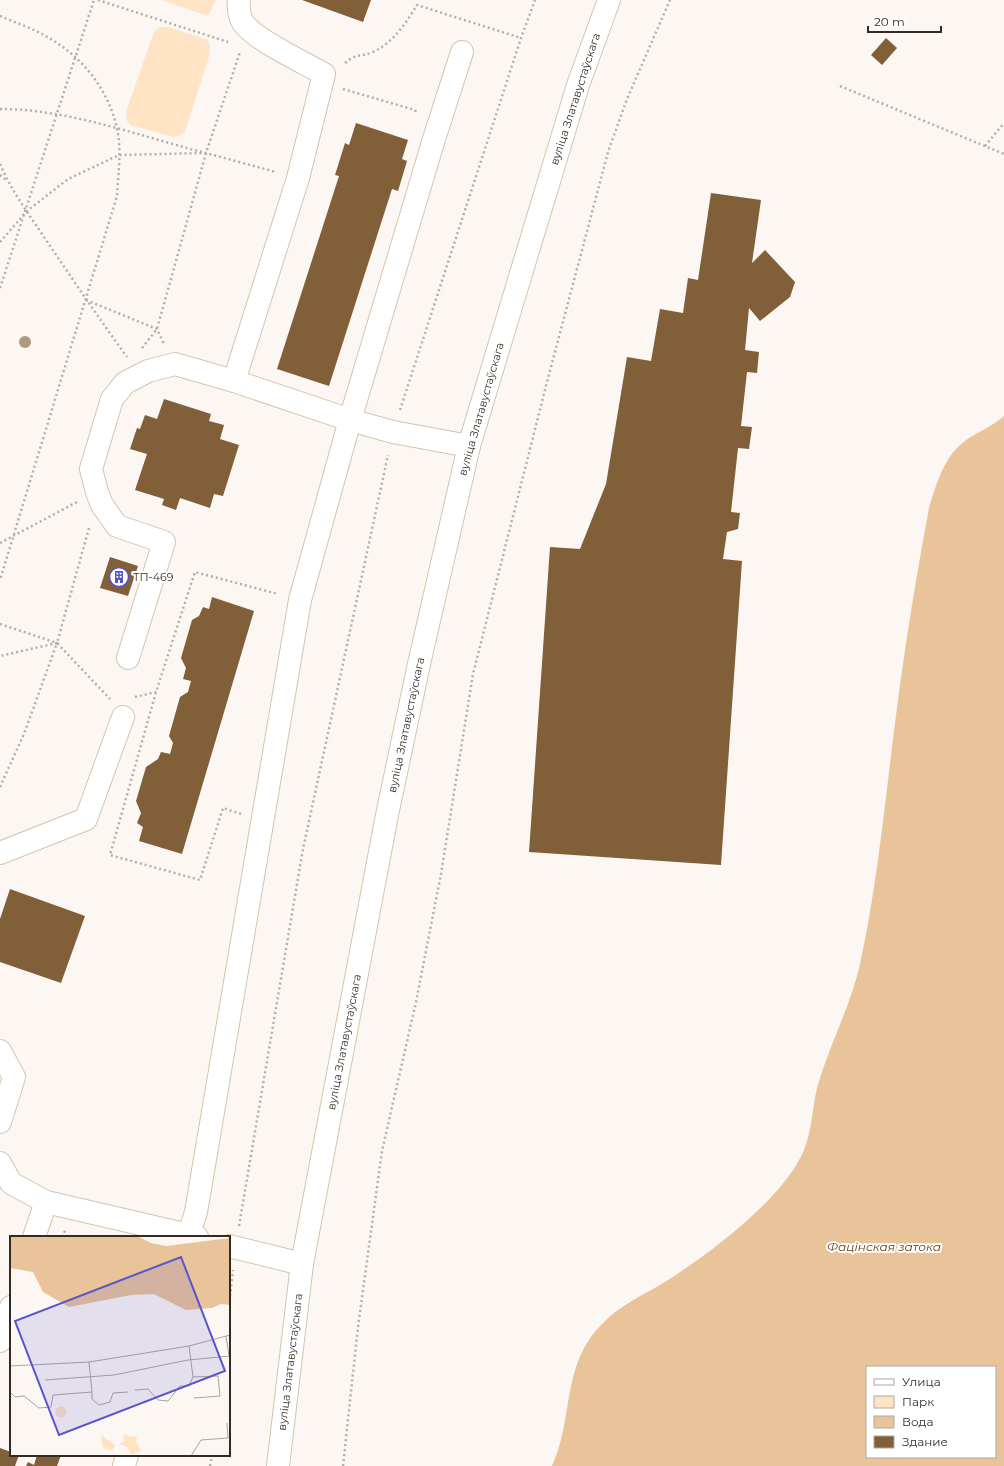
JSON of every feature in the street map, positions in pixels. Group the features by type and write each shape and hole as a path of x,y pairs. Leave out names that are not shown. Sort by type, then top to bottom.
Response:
{"street":[{"path":"234,381 298,178 324,74 259,38 245,38 239,0"},
{"name":"вуліца Златавустаўскага","path":"278,1466 302,1264 387,815 469,446 576,92 608,0"},
{"path":"0,1163 11,1183 46,1202 191,1236 261,820 300,600 350,420 434,139 462,52"},
{"path":"128,658 164,542 117,526 99,498 91,469 112,399 137,368 175,364 234,381 350,420 393,432 469,446"},
{"path":"0,853 86,819 123,717"},
{"path":"0,1051 14,1077 0,1122"},
{"path":"34,1236 46,1202"},
{"path":"232,1247 302,1264"},
{"path":"0,1340 10,1311"},
{"path":"124,1466 127,1456"}],"path":[{"path":"0,288 27,211 94,0"},
{"path":"0,164 7,180 85,299 137,368 157,329 206,154 245,38 98,0"},
{"path":"230,1286 232,1247 303,849 393,432 521,38 535,0"},
{"path":"343,1466 358,1327 382,1151 416,1002 440,881 473,674 545,390 608,152 627,99 670,0"},
{"path":"322,83 353,56 373,52 400,32 417,5 521,38"},
{"path":"0,16 43,34 76,57 102,89 117,129 119,155 117,196 11,538 0,580"},
{"path":"322,83 415,110 434,139"},
{"path":"840,86 1004,154"},
{"path":"0,110 17,109 58,114 298,178"},
{"path":"985,146 1004,122"},
{"path":"0,242 27,211 68,179 119,155 206,154"},
{"path":"0,176 7,180"},
{"path":"85,299 157,329 175,364"},
{"path":"0,543 99,498"},
{"path":"0,787 24,734 57,643 93,513 99,498"},
{"path":"261,820 223,808 200,880 110,855 156,692 195,572 300,600"},
{"path":"0,624 57,643 113,702 123,717 144,738"},
{"path":"0,656 57,643"},
{"path":"210,1466 212,1456"}],"green space":[{"path":"162,0 216,0 208,16"},
{"path":"159,27 168,27 208,40 210,46 209,56 185,132 179,136 173,137 130,125 126,119 127,109 154,32"}],"water":[{"name":"Фацінская затока","path":"1004,416 1004,1466 552,1466 559,1448 574,1375 588,1341 608,1318 633,1300 668,1280 705,1255 745,1222 764,1205 780,1187 794,1168 804,1150 809,1133 819,1081 856,979 867,929 878,860 903,663 913,596 929,508 946,463 958,447 965,441"}],"building":[{"path":"302,0 371,0 363,22"},
{"path":"886,38 897,48 882,65 871,55"},
{"path":"356,123 408,140 402,159 407,161 398,191 392,189 329,386 277,369 339,176 335,175 345,143 349,145"},
{"path":"711,193 761,200 752,263 765,250 795,282 790,297 760,321 749,308 745,350 759,352 757,373 747,372 741,426 752,427 749,449 738,448 731,512 740,513 738,529 727,532 723,559 742,561 721,865 529,852 550,547 580,549 606,484 627,357 651,361 660,309 683,313 688,278 698,280"},
{"path":"164,399 211,414 209,421 224,425 220,439 239,445 223,496 214,494 210,508 180,498 176,510 162,505 164,499 135,490 147,454 130,449 137,428 140,429 145,415 157,419"},
{"name":"ТП-469","path":"110,557 138,566 128,596 100,588"},
{"path":"212,597 254,611 182,854 139,841 143,827 137,823 141,813 136,801 146,767 158,759 161,752 170,754 173,743 169,736 180,697 188,692 191,681 183,679 186,668 181,658 192,620 199,616 203,607 209,609"},
{"path":"10,889 85,916 61,983 0,962 0,919"},
{"path":"0,1448 10,1452 10,1456 19,1456 15,1466 0,1466"},
{"path":"37,1456 61,1456 57,1466 26,1466 28,1462 34,1465"}],"place":[{"name":"ТП-469","path":"119,577"}]}
